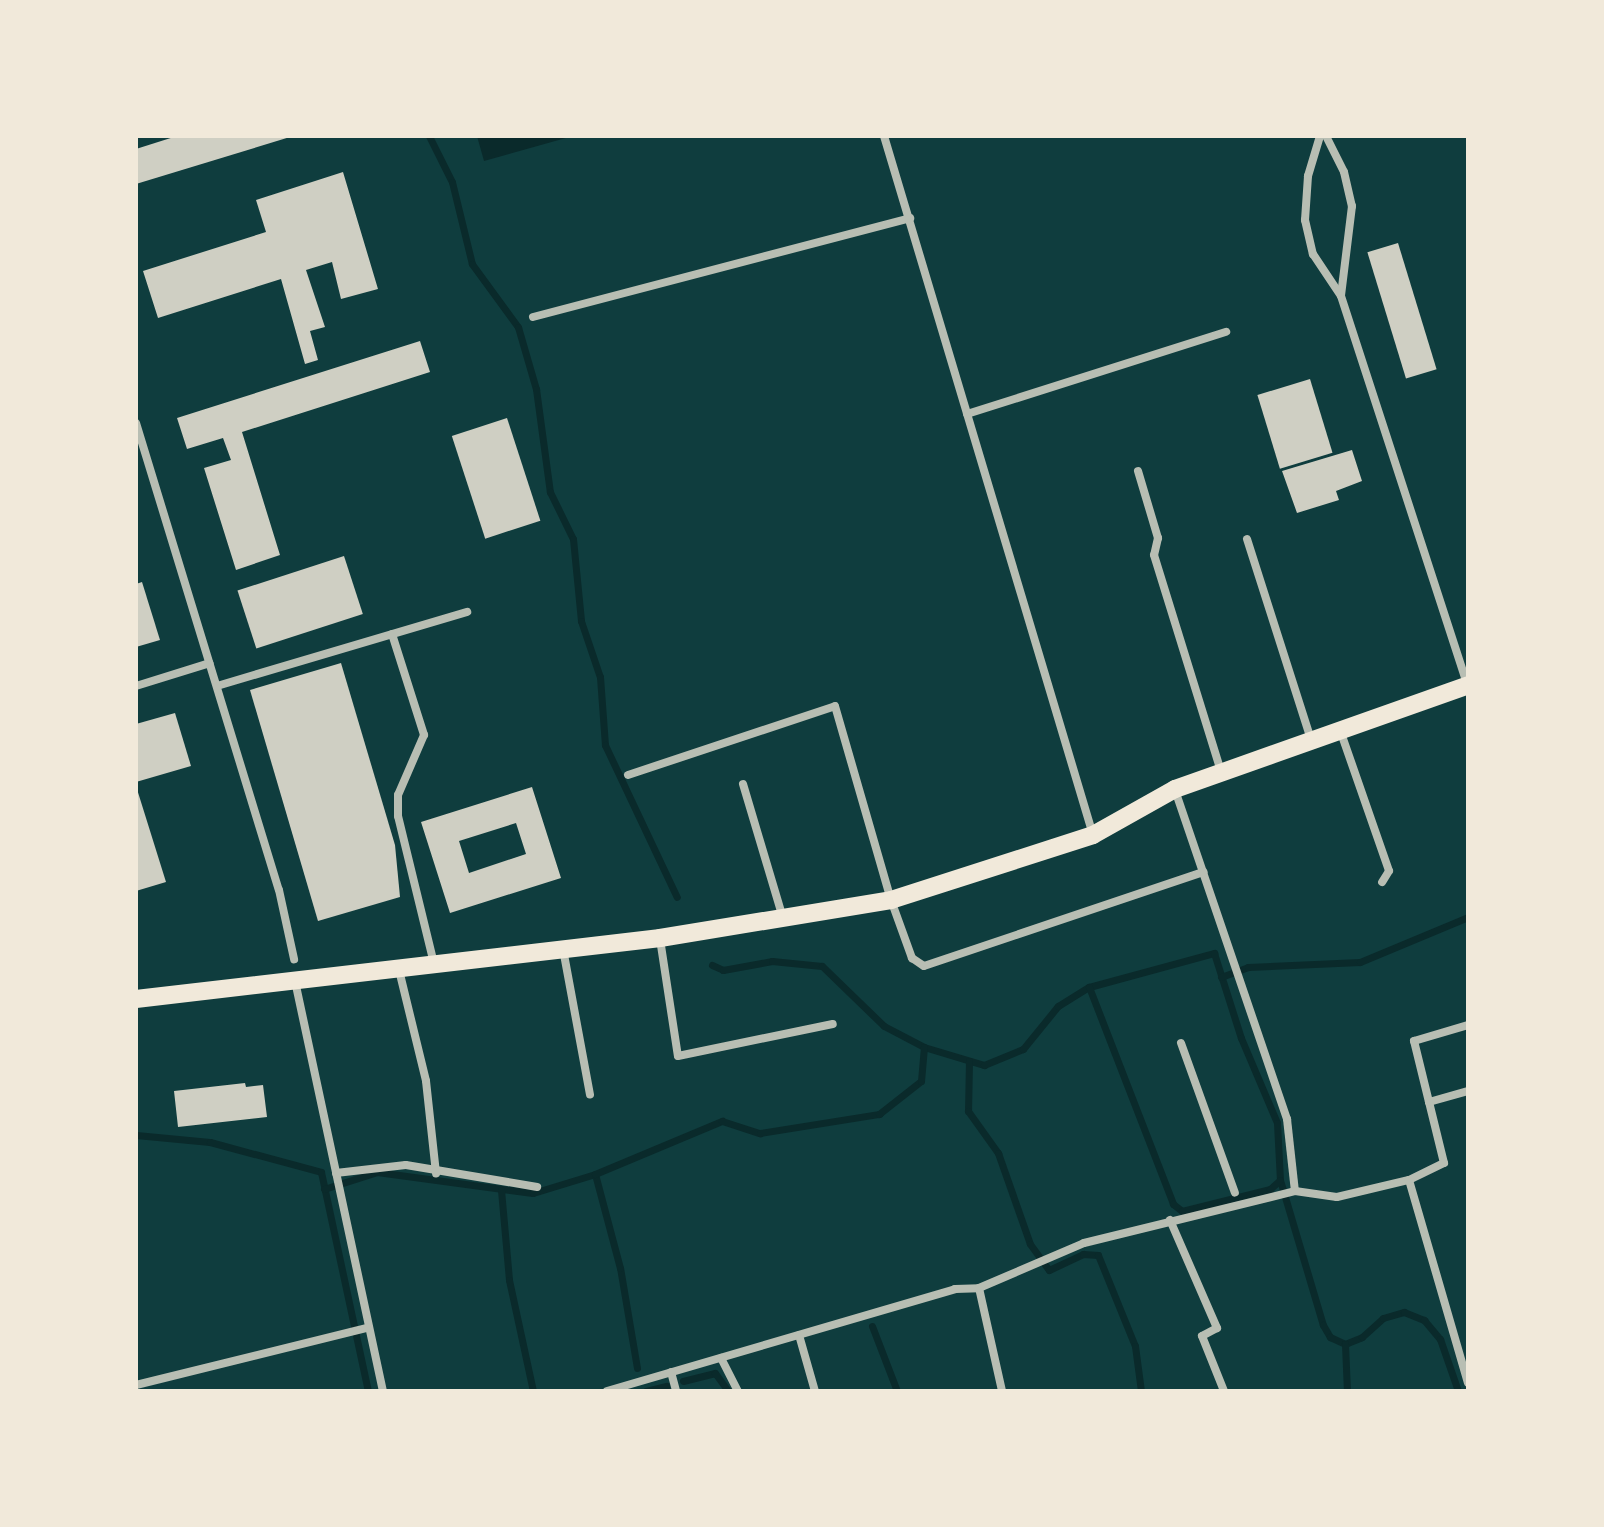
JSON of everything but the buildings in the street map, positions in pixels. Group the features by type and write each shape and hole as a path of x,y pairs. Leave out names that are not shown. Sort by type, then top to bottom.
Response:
{"main road":[{"path":"136,999 660,938 891,900 1093,835 1175,789 1468,685"}],"street":[{"path":"884,136 1093,835"},
{"path":"1323,136 1344,172 1352,206 1341,296"},
{"path":"1323,136 1308,176 1305,220 1313,254 1341,296 1468,685"},
{"path":"533,317 910,218"},
{"path":"967,414 1226,332"},
{"path":"136,423 279,890 294,959"},
{"path":"1138,471 1158,538 1154,555 1221,772"},
{"path":"1247,539 1311,740"},
{"path":"217,686 467,612"},
{"path":"392,634 424,735 398,795 398,816 434,965"},
{"path":"136,686 210,663"},
{"path":"628,775 835,706 891,900 912,958 924,966 1204,872"},
{"path":"1339,729 1389,871 1382,882"},
{"path":"743,784 784,919"},
{"path":"1175,789 1287,1119 1295,1191"},
{"path":"660,938 678,1056 833,1024"},
{"path":"563,948 590,1095"},
{"path":"399,970 426,1081 436,1173"},
{"path":"295,981 340,1190 363,1329 383,1391"},
{"path":"607,1391 955,1289 979,1288 1041,1260 1170,1220 1295,1191 1337,1197 1409,1180 1444,1163 1414,1041 1468,1025"},
{"path":"1181,1043 1235,1193"},
{"path":"1429,1102 1468,1091"},
{"path":"336,1173 377,1165 537,1187"},
{"path":"1409,1180 1468,1383"},
{"path":"1170,1220 1217,1328 1202,1336 1224,1391"},
{"path":"979,1288 1002,1391"},
{"path":"136,1385 363,1329"},
{"path":"799,1335 815,1391"},
{"path":"721,1358 738,1391"},
{"path":"671,1372 676,1391"}],"water":[{"path":"477,136 573,136 484,161"}],"waterway":[{"path":"429,136 452,182 472,264 518,327 536,389 550,492 573,539 581,621 600,677 605,745 677,897"},
{"path":"1221,977 1248,967 1360,962 1468,917"},
{"path":"712,965 723,970 772,961 822,966 884,1026 924,1047 984,1065 1023,1049 1058,1006 1089,987 1214,953 1241,1038 1277,1123 1280,1180 1323,1325 1330,1337 1345,1344 1362,1337 1383,1318 1404,1312 1424,1320 1440,1339 1458,1391"},
{"path":"1089,987 1173,1204 1182,1211 1270,1189 1280,1180"},
{"path":"637,1368 620,1268 595,1174 722,1121 760,1133 879,1114 921,1081 924,1047"},
{"path":"969,1061 968,1111 998,1153 1030,1244 1049,1270 1083,1254 1098,1255 1135,1346 1141,1391"},
{"path":"136,1135 210,1142 321,1172 368,1391"},
{"path":"324,1189 377,1172 533,1193 595,1174"},
{"path":"501,1190 509,1280 533,1391"},
{"path":"872,1326 897,1391"},
{"path":"1345,1344 1347,1391"},
{"path":"683,1381 715,1373 728,1391"},
{"path":"646,1391 666,1386"}]}
